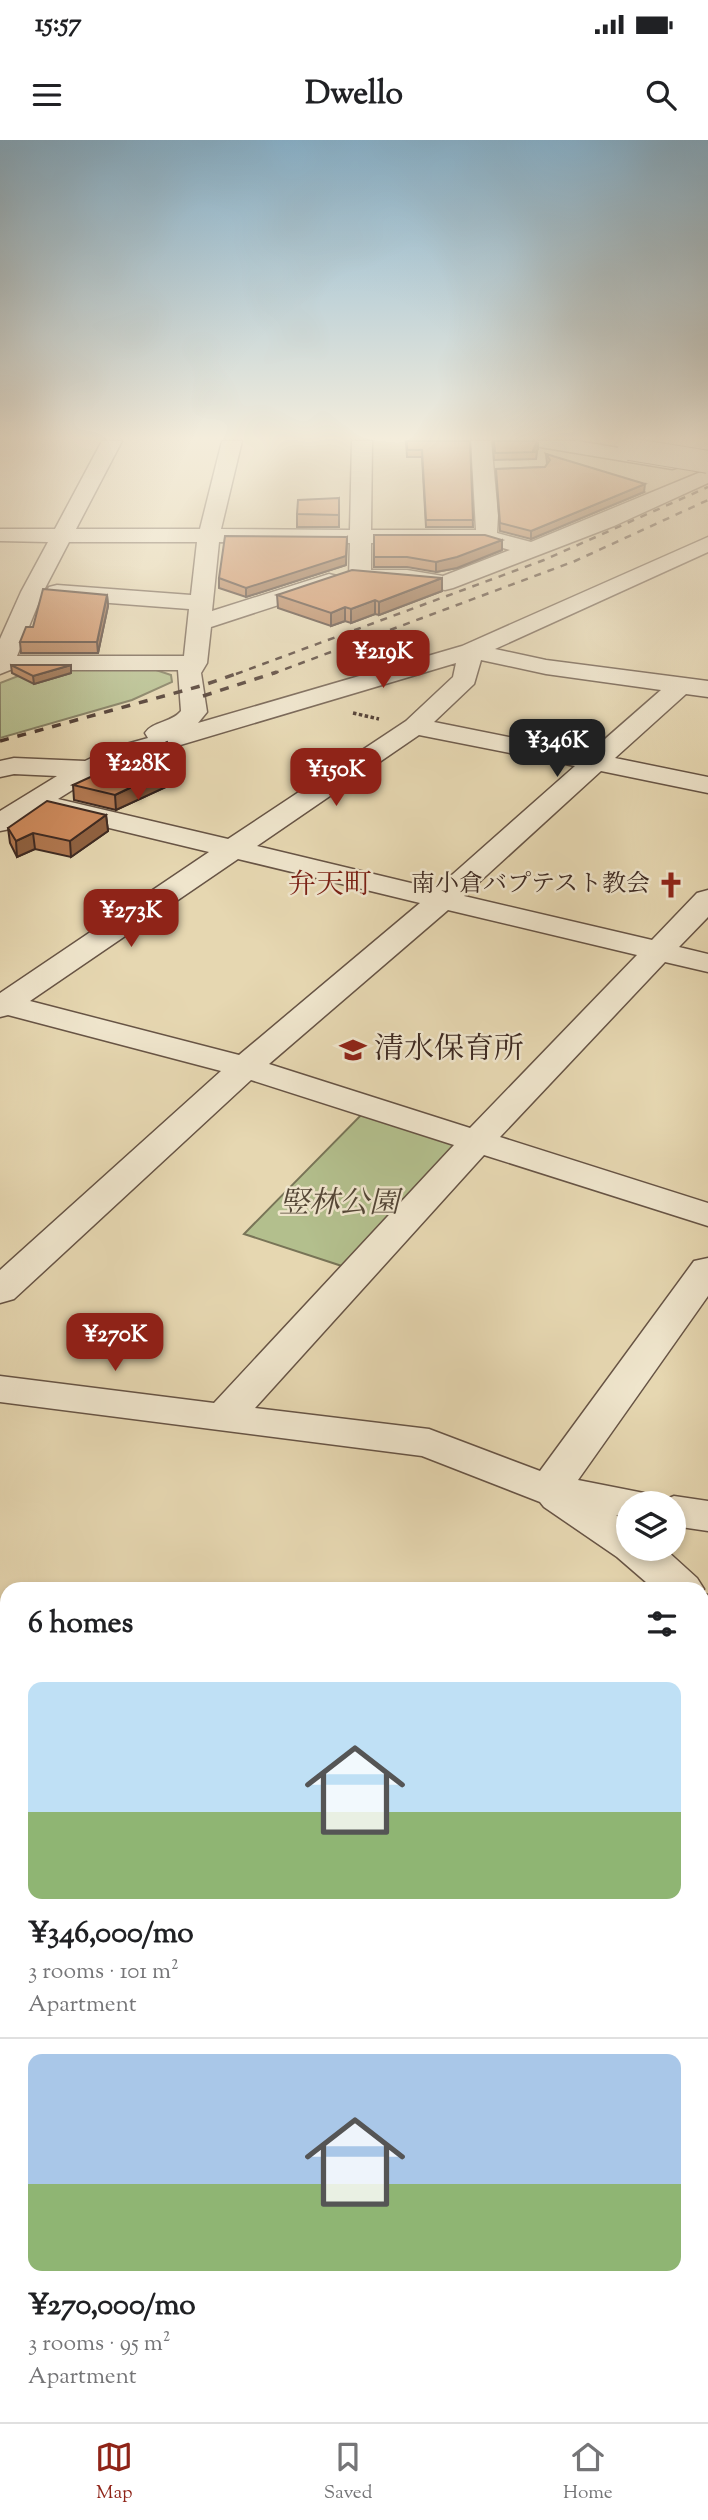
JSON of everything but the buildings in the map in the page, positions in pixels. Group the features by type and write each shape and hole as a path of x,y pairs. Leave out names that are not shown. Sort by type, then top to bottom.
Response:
{"street":[{"path":"55,547 26,590 1,667 34,663 195,663"},
{"path":"91,769 98,758 119,746 188,721 194,712 189,673 195,663 208,547"},
{"path":"360,547 360,577 407,577 445,583 540,547"},
{"path":"525,547 534,550"},
{"path":"0,823 32,801 121,754 471,651 701,547"},
{"path":"26,590 164,602 201,612 360,571"},
{"path":"195,663 201,671 208,699 232,704 261,701 434,652 575,594 608,591"},
{"path":"471,651 546,667 708,689"},
{"path":"1,1005 415,726 465,678 471,651"},
{"path":"0,1291 245,1067 444,898 681,685"},
{"path":"415,726 708,785"},
{"path":"0,769 14,766 91,769"},
{"path":"32,801 444,898 708,964"},
{"path":"223,1418 477,1141 708,899"},
{"path":"1,1005 245,1067 708,1215"},
{"path":"549,1490 700,1292"},
{"path":"0,1389 429,1443 549,1490 616,1501"},
{"path":"549,1490 616,1537"},
{"path":"686,1513 708,1516"},
{"path":"652,1561 674,1582"}],"green space":[{"path":"147,667 171,675 172,682 132,700 0,738 0,683 31,671"},
{"name":"竪林公園","path":"363,1113 452,1138 456,1148 345,1267 244,1234"}],"railway":[{"path":"236,674 572,547"},
{"path":"272,674 575,561 604,547"},
{"path":"0,741 204,685 241,672"},
{"path":"203,696 277,672"}],"place":[{"name":"南小倉バプテスト教会","path":"671,885"},
{"name":"清水保育所","path":"353,1050"}],"district":[{"name":"弁天町","path":"330,886"}]}
